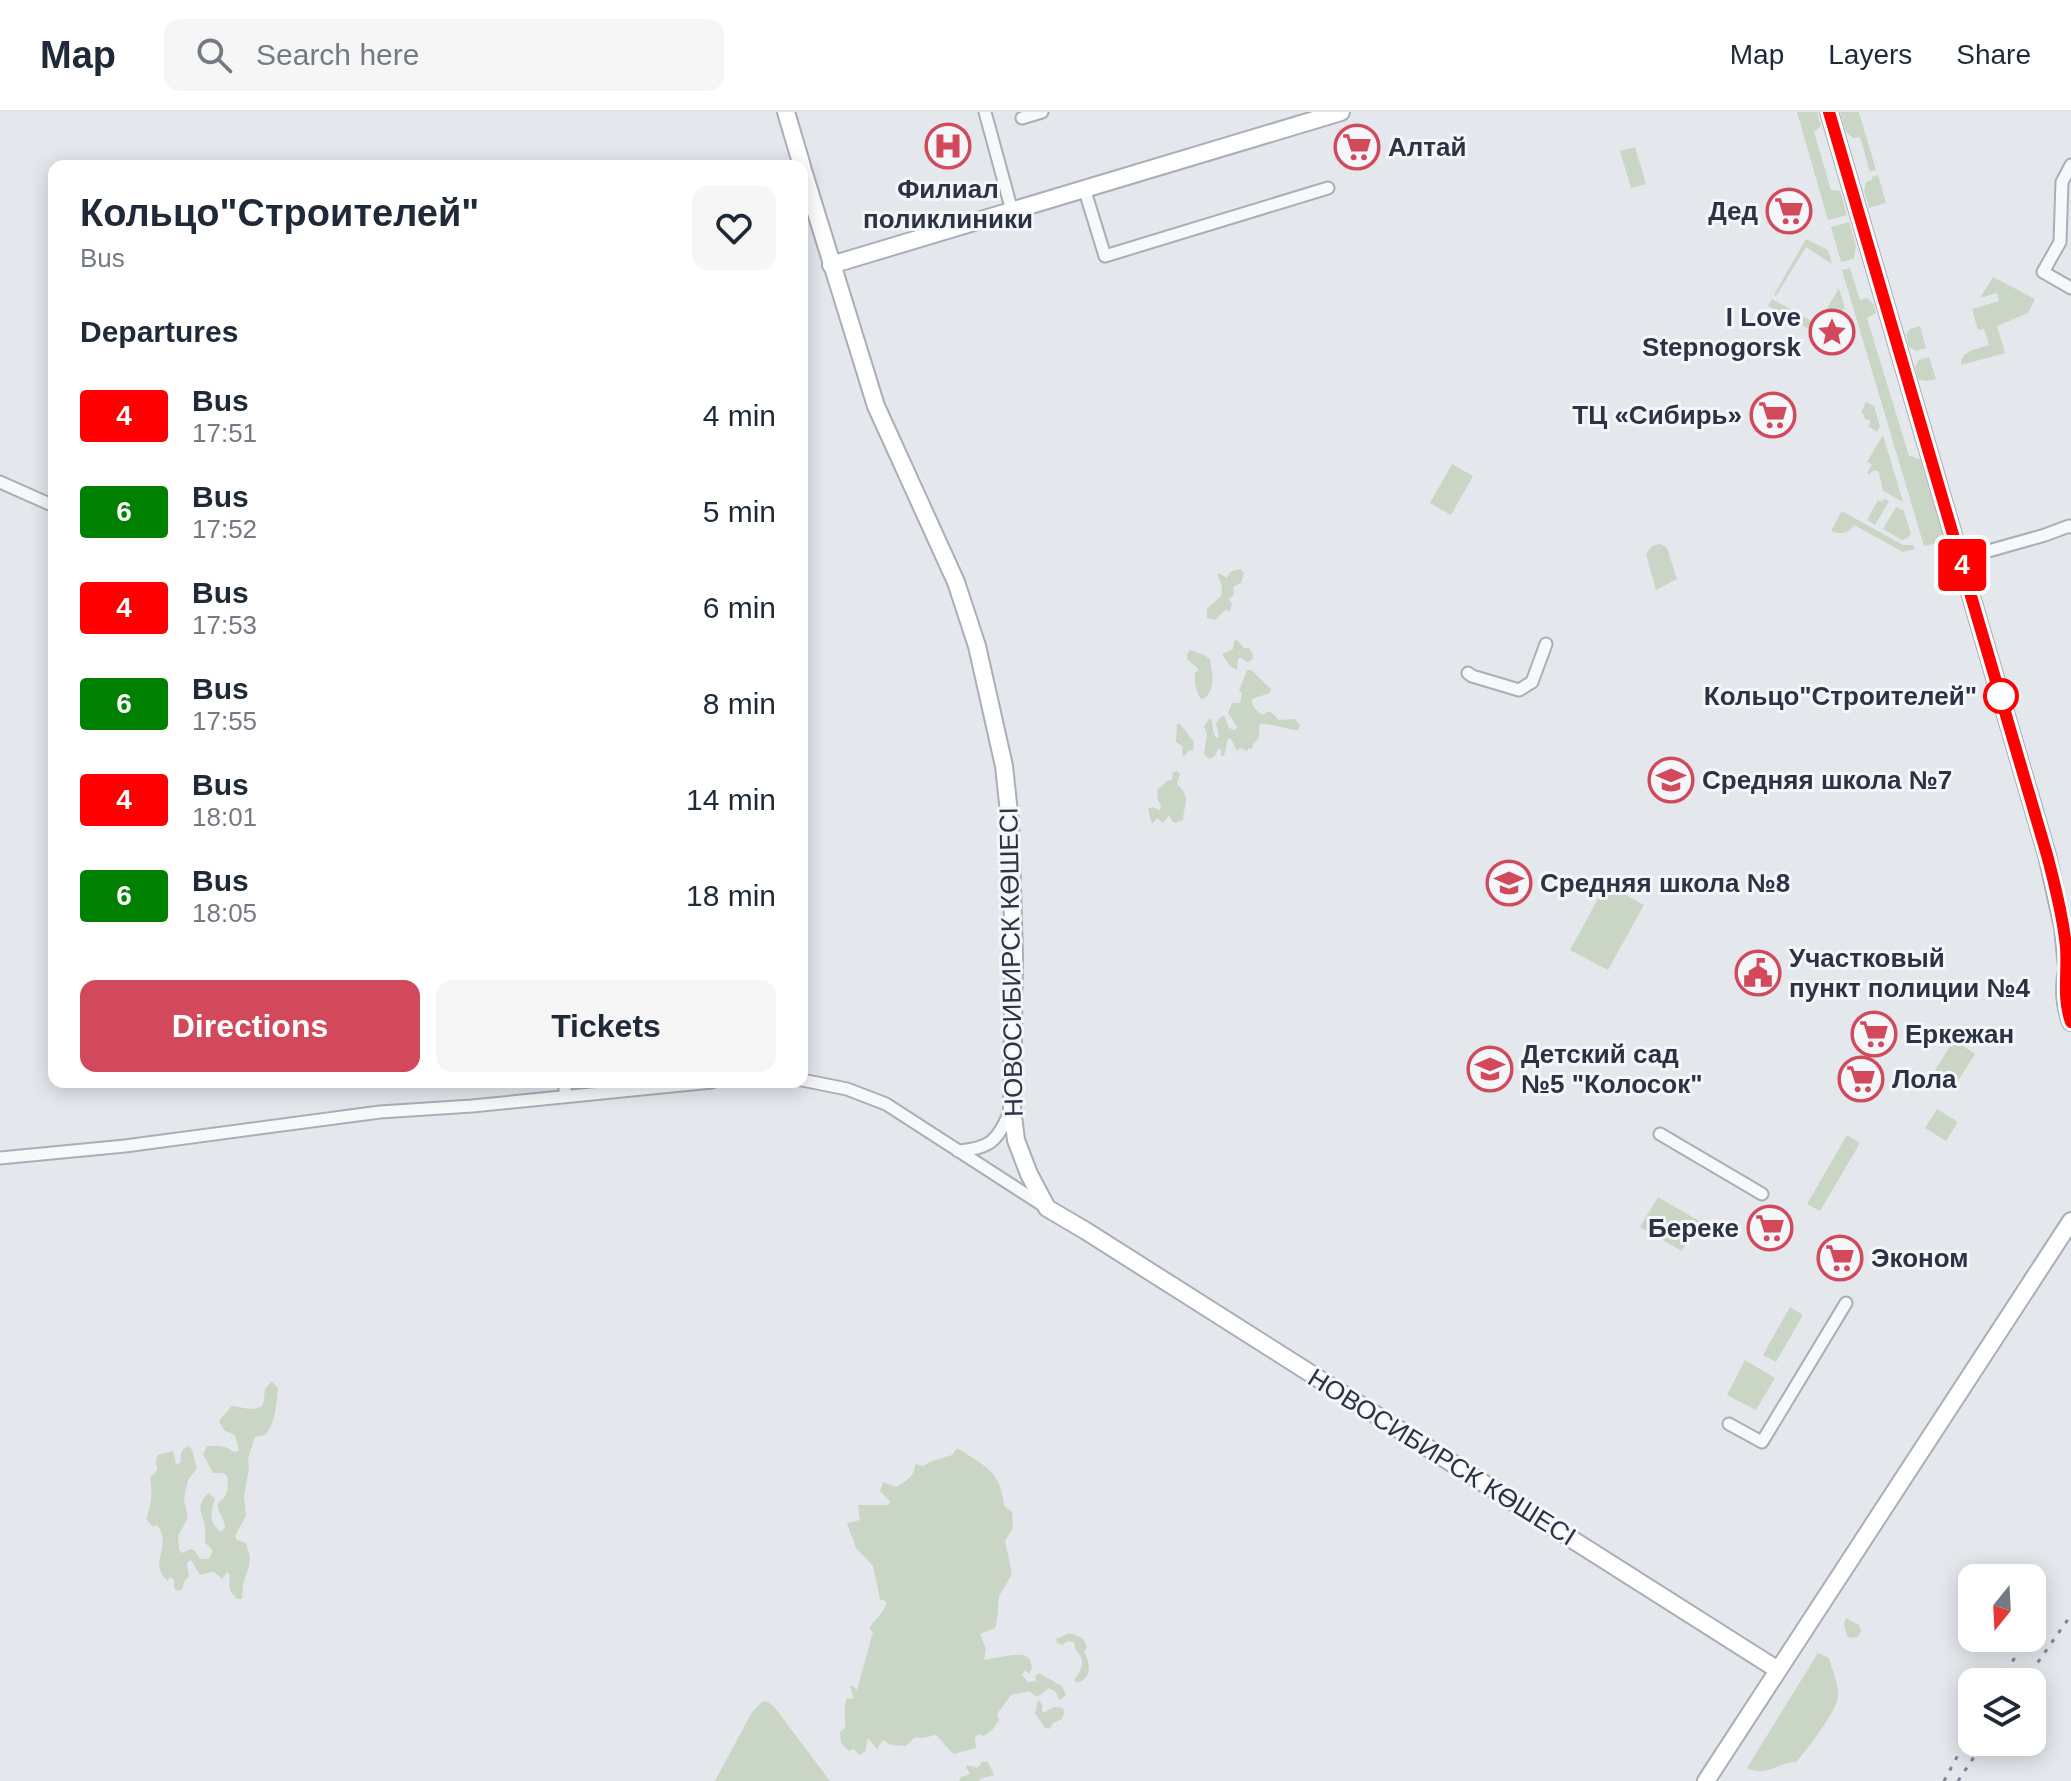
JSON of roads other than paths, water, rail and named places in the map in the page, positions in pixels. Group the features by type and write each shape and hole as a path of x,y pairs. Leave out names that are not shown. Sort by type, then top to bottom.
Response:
{"main road":[{"name":"НОВОСИБИРСК КӨШЕСІ","path":"786,112 800,160"},
{"path":"831,265 1341,112"},
{"path":"1829,112 2049,863 2069,961 2065,997 2071,1022"},
{"name":"НОВОСИБИРСК КӨШЕСІ","path":"808,187 876,406 956,582 969,619 995,723 1007,790 1013,858 1012,1108 1021,1156 1047,1208 1778,1670"},
{"path":"2049,863 2071,894"},
{"path":"1706,1781 2071,1221"}],"street":[{"path":"985,112 1012,211"},
{"path":"1022,118 1042,112"},
{"path":"2071,165 2062,182 2060,242 2043,272 2071,288"},
{"path":"1084,188 1105,256 1328,188"},
{"path":"0,482 48,503"},
{"path":"1960,559 2071,527"},
{"path":"1468,673 1519,690 1532,682 1546,644"},
{"path":"808,1081 869,1097 905,1116 1047,1208"},
{"path":"565,1088 565,1096"},
{"path":"0,1158 125,1146 380,1112 649,1088"},
{"path":"957,1151 990,1143 1012,1108"},
{"path":"1660,1134 1762,1194"},
{"path":"1729,1424 1762,1442 1846,1303"}],"railway":[{"path":"2034,1668 2071,1615"},
{"path":"2008,1668 2017,1654"},
{"path":"1944,1781 1958,1755"},
{"path":"1958,1781 1975,1756"}],"place":[{"name":"Филиал поликлиники","path":"948,146"},
{"name":"Алтай","path":"1357,147"},
{"name":"Дед","path":"1789,211"},
{"name":"I Love Stepnogorsk","path":"1832,332"},
{"name":"ТЦ «Сибирь»","path":"1773,415"},
{"name":"Кольцо\"Строителей\"","path":"2001,696"},
{"name":"Средняя школа №7","path":"1671,780"},
{"name":"Средняя школа №8","path":"1509,883"},
{"name":"Участковый пункт полиции №4","path":"1758,973"},
{"name":"Еркежан","path":"1874,1034"},
{"name":"Детский сад №5 \"Колосок\"","path":"1490,1069"},
{"name":"Лола","path":"1861,1079"},
{"name":"Береке","path":"1770,1228"},
{"name":"Эконом","path":"1840,1258"}]}
